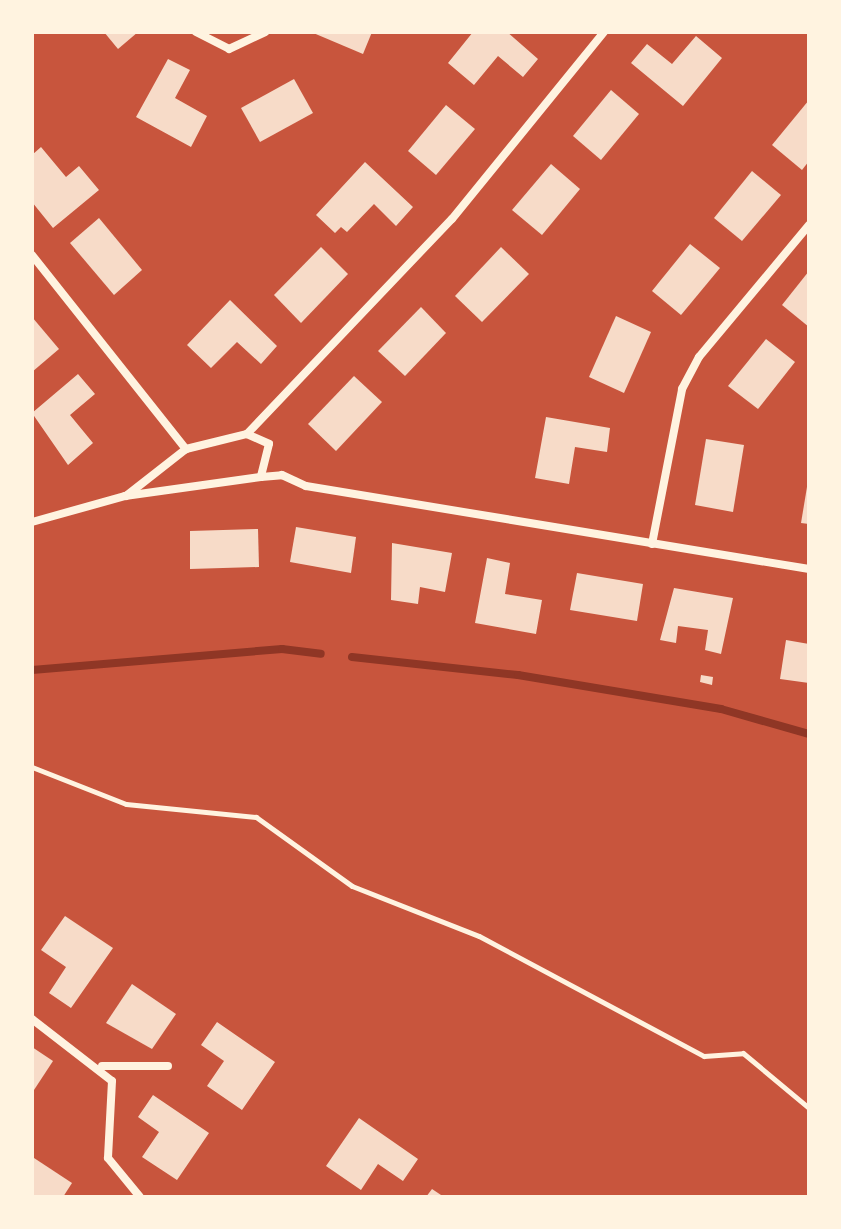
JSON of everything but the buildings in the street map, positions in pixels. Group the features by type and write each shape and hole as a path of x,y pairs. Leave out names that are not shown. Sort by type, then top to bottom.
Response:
{"street":[{"path":"196,32 229,49 265,32"},
{"path":"125,496 186,449 247,434 452,219 604,32"},
{"path":"652,544 682,389 699,357 809,225"},
{"path":"32,255 186,449"},
{"path":"247,434 269,444 261,477"},
{"path":"32,522 125,496 261,477 809,569"},
{"path":"32,1019 102,1066 114,1090 108,1158 140,1197"},
{"path":"102,1066 168,1066"}],"path":[{"path":"32,767 126,804 256,817 352,886 479,936 704,1056 743,1053 809,1108"}],"waterway":[{"path":"32,670 282,649 321,654"},
{"path":"352,657 518,675 721,709 809,734"}]}
